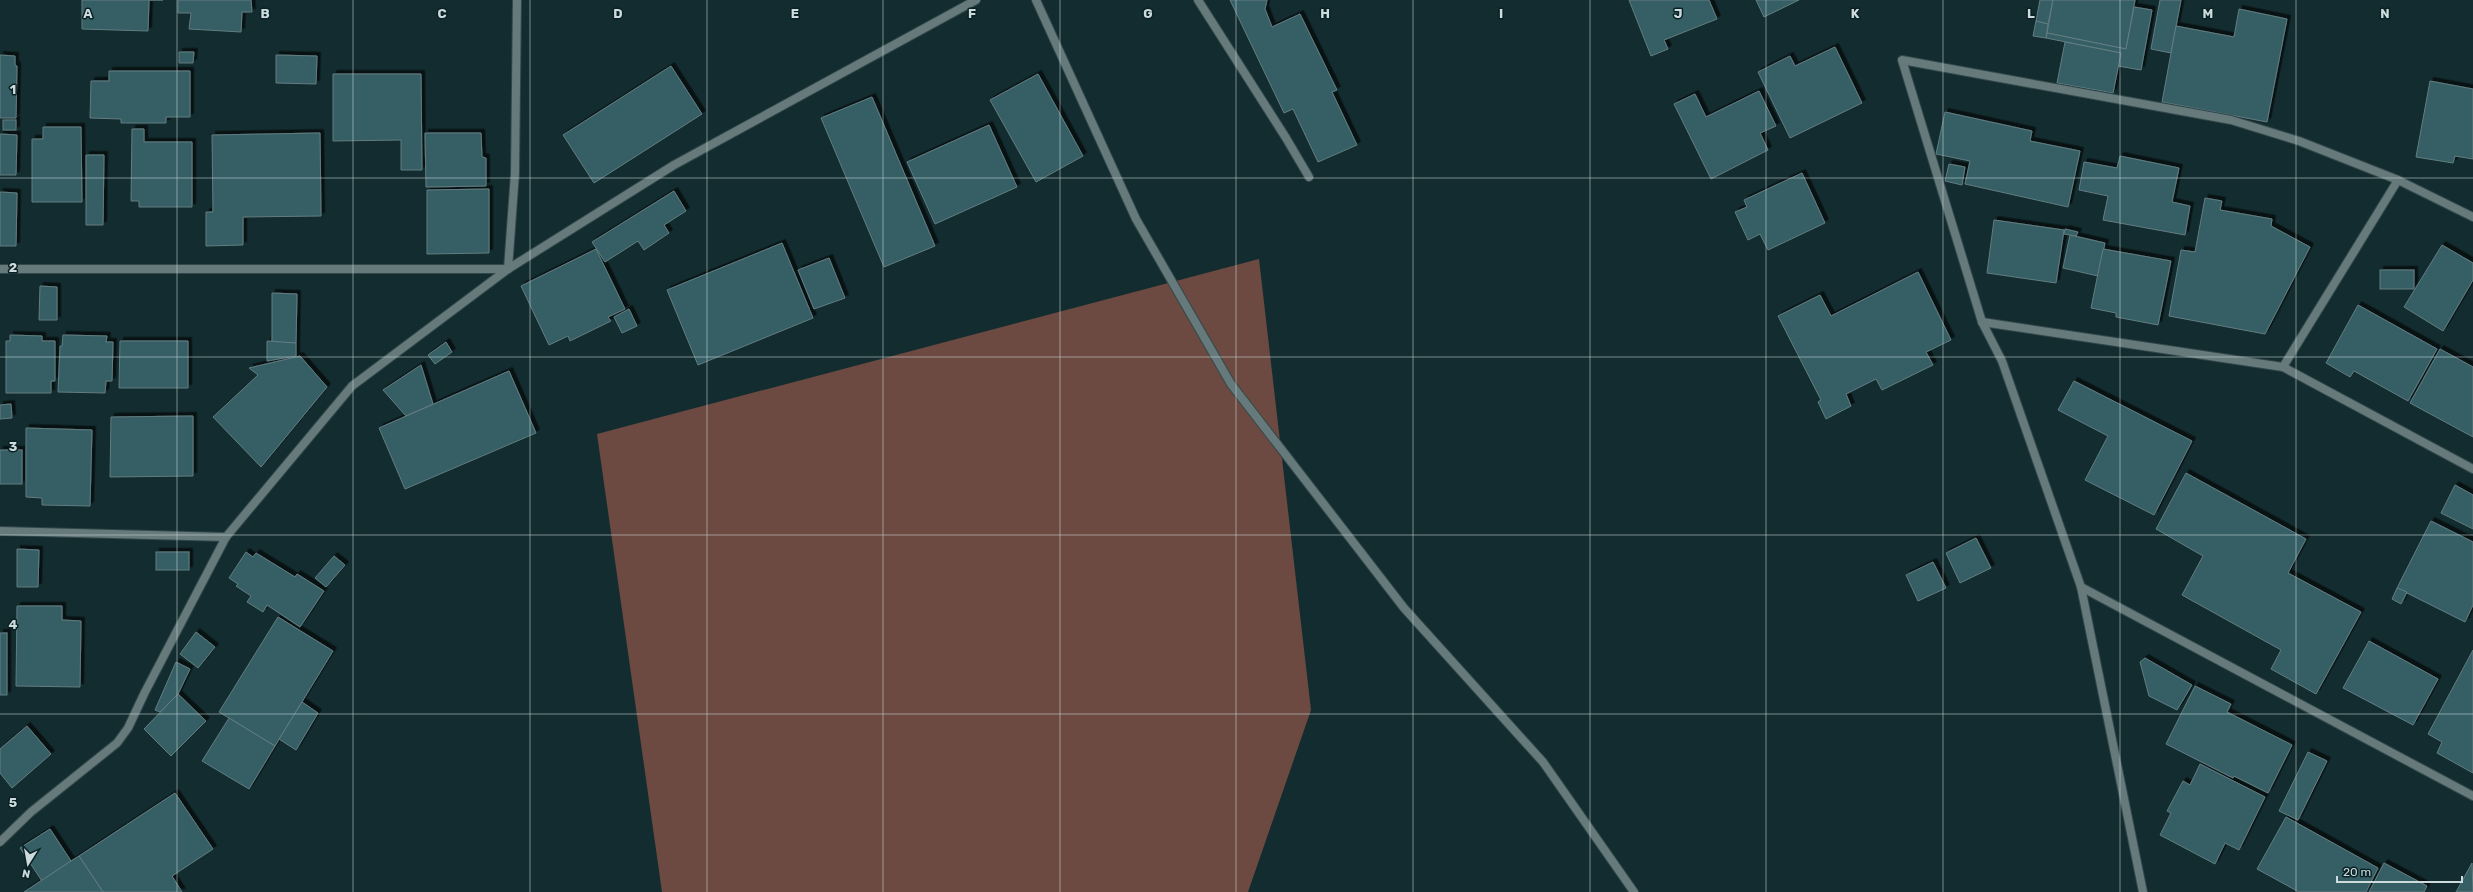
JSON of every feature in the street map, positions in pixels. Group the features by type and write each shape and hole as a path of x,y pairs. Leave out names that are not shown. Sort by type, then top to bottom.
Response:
{"street":[{"path":"508,269 515,173 517,0"},
{"path":"0,842 31,812 117,743 128,728 145,692 226,537 352,386 508,269 674,165 976,0"},
{"path":"1036,0 1136,218 1231,384 1404,608 1543,762 1634,892"},
{"path":"1198,0 1286,138 1309,178"},
{"path":"2143,892 2081,587 2002,361 1982,322 1902,60 2231,120 2298,141 2398,180 2473,217"},
{"path":"2283,367 2398,180"},
{"path":"0,269 508,269"},
{"path":"1982,322 2283,367 2473,469"},
{"path":"0,531 226,537"},
{"path":"2081,587 2473,796"}],"shaded area":[{"path":"1259,259 1311,710 1248,892 662,892 597,434"}],"building":[{"path":"82,0 149,0 148,31 82,29"},
{"path":"178,0 251,0 252,12 242,12 241,32 189,29 191,13 178,13"},
{"path":"1230,0 1267,0 1265,9 1272,27 1300,14 1337,90 1332,92 1357,145 1318,162 1293,109 1284,113"},
{"path":"1629,0 1709,0 1717,19 1664,40 1668,49 1651,56"},
{"path":"1756,0 1799,0 1764,17"},
{"path":"2040,0 2053,0 2048,24 2036,21"},
{"path":"2053,0 2135,0 2126,49 2047,33"},
{"path":"2160,0 2181,0 2171,53 2151,49"},
{"path":"2134,7 2152,10 2141,70 2118,66 2121,53 2046,38 2047,33 2126,49"},
{"path":"2239,9 2287,19 2267,122 2162,102 2176,26 2234,37"},
{"path":"2036,21 2048,24 2046,38 2033,36"},
{"path":"2065,42 2121,53 2113,93 2057,83"},
{"path":"1835,47 1862,103 1790,138 1758,72 1790,56 1795,66"},
{"path":"179,52 194,52 193,63 179,63"},
{"path":"0,55 15,56 15,65 17,66 16,118 0,118"},
{"path":"276,55 317,56 316,84 276,83"},
{"path":"671,66 702,114 594,183 563,135"},
{"path":"109,71 190,71 190,117 166,117 166,123 121,123 121,119 90,118 91,81 109,81"},
{"path":"333,74 421,74 422,170 401,170 401,140 333,141"},
{"path":"1038,74 1083,156 1036,182 990,100"},
{"path":"2430,81 2473,89 2473,159 2455,156 2453,163 2416,157"},
{"path":"1759,91 1776,126 1760,133 1768,150 1711,179 1674,104 1695,94 1706,117"},
{"path":"872,97 935,246 884,267 821,118"},
{"path":"1945,112 2032,131 2030,141 2080,151 2068,207 1965,184 1970,161 1936,154"},
{"path":"3,120 16,120 16,130 3,130"},
{"path":"989,125 1017,187 935,224 907,162"},
{"path":"43,127 81,127 82,202 32,202 32,139 43,139"},
{"path":"132,129 144,129 144,142 192,142 192,207 139,207 139,201 131,201"},
{"path":"320,133 321,216 243,217 243,245 206,246 206,212 213,212 212,135"},
{"path":"425,133 481,133 482,157 486,158 486,186 426,187"},
{"path":"0,134 17,135 16,175 0,175"},
{"path":"86,155 104,155 103,225 86,225"},
{"path":"2120,156 2179,168 2172,202 2190,206 2185,235 2103,220 2108,196 2079,190 2084,162 2117,168"},
{"path":"1949,164 1965,167 1962,185 1945,181"},
{"path":"1802,173 1825,223 1768,250 1760,234 1748,240 1735,212 1747,207 1744,200"},
{"path":"489,189 489,253 427,254 427,190"},
{"path":"674,191 686,211 664,225 669,233 644,250 638,241 605,262 592,242"},
{"path":"0,192 17,193 16,246 0,246"},
{"path":"2205,198 2222,201 2220,210 2272,219 2271,226 2310,247 2265,334 2169,316 2181,250 2195,252"},
{"path":"1994,220 2064,230 2056,283 1987,273"},
{"path":"2065,229 2078,232 2076,236 2064,234"},
{"path":"2070,235 2105,243 2098,276 2063,268"},
{"path":"782,243 813,318 698,365 667,290"},
{"path":"2442,245 2473,263 2473,280 2443,331 2404,307"},
{"path":"596,249 625,309 608,317 611,321 570,341 568,336 549,345 521,286"},
{"path":"2103,249 2171,261 2158,325 2116,317 2116,313 2091,308"},
{"path":"829,258 845,298 814,309 798,270"},
{"path":"2380,270 2414,270 2414,289 2380,289"},
{"path":"1918,272 1951,340 1926,352 1933,365 1882,390 1876,379 1846,394 1851,406 1826,419 1818,402 1821,400 1778,316 1820,295 1831,316"},
{"path":"40,286 57,287 57,320 39,320"},
{"path":"272,293 297,294 296,343 272,342"},
{"path":"2358,305 2437,349 2408,401 2354,371 2350,377 2326,363"},
{"path":"629,309 637,326 622,333 614,317"},
{"path":"10,335 42,336 42,341 55,341 55,381 51,381 51,393 6,393 6,341 10,341"},
{"path":"63,335 107,336 106,342 113,342 112,381 106,381 105,393 58,392 60,346 62,346"},
{"path":"120,341 188,341 188,388 119,388"},
{"path":"267,341 296,343 296,356 267,361"},
{"path":"446,342 452,352 435,364 428,355"},
{"path":"2440,349 2473,367 2473,437 2410,403"},
{"path":"300,356 327,387 261,467 213,417 258,375 249,368"},
{"path":"421,365 433,404 406,416 383,390"},
{"path":"509,371 536,433 405,489 379,428"},
{"path":"2074,381 2192,441 2154,515 2085,480 2108,436 2058,410"},
{"path":"11,404 12,418 0,419 0,405"},
{"path":"193,416 193,476 110,477 111,417"},
{"path":"26,428 92,430 90,506 42,505 42,498 26,497"},
{"path":"0,450 22,450 22,484 0,484"},
{"path":"2186,473 2306,539 2288,573 2361,612 2316,694 2271,669 2281,650 2182,595 2203,556 2156,529"},
{"path":"2455,485 2473,495 2473,529 2441,513"},
{"path":"2431,521 2473,542 2473,605 2465,622 2397,588"},
{"path":"1976,538 1991,568 1960,583 1946,553"},
{"path":"17,549 39,550 38,587 17,587"},
{"path":"156,552 189,552 189,570 156,570"},
{"path":"246,552 253,557 256,553 295,577 297,574 324,591 300,627 267,605 263,612 247,602 251,596 236,586 238,584 229,578"},
{"path":"334,556 345,565 326,587 315,578"},
{"path":"1933,562 1946,588 1918,601 1906,575"},
{"path":"2397,588 2407,592 2401,604 2392,599"},
{"path":"17,606 62,606 62,620 81,621 80,687 16,686"},
{"path":"278,617 333,651 275,746 219,712"},
{"path":"196,632 215,647 198,668 180,654"},
{"path":"0,633 7,633 7,695 0,695"},
{"path":"2369,641 2438,679 2413,725 2343,688"},
{"path":"2473,650 2473,773 2437,753 2442,742 2428,734"},
{"path":"2145,658 2192,685 2177,710 2149,696 2140,662"},
{"path":"176,662 190,669 178,694 160,712 155,710"},
{"path":"2195,686 2231,704 2227,712 2292,745 2268,793 2234,776 2233,778 2166,744"},
{"path":"178,694 206,721 171,756 144,729"},
{"path":"302,702 318,713 296,750 279,739"},
{"path":"229,718 275,746 249,789 202,761"},
{"path":"27,726 51,754 12,788 0,773 0,749"},
{"path":"2308,752 2327,761 2298,820 2279,811"},
{"path":"2200,764 2265,797 2239,850 2225,843 2215,864 2160,835 2171,813 2167,811 2183,781 2190,785"},
{"path":"175,793 213,849 172,876 182,892 103,892 79,856"},
{"path":"2286,817 2378,868 2366,892 2299,892 2257,869"},
{"path":"50,829 71,861 42,881 20,848"},
{"path":"79,856 103,892 24,892 71,861"},
{"path":"2384,863 2427,886 2424,892 2369,892"},
{"path":"2472,863 2473,892 2456,892"}]}
